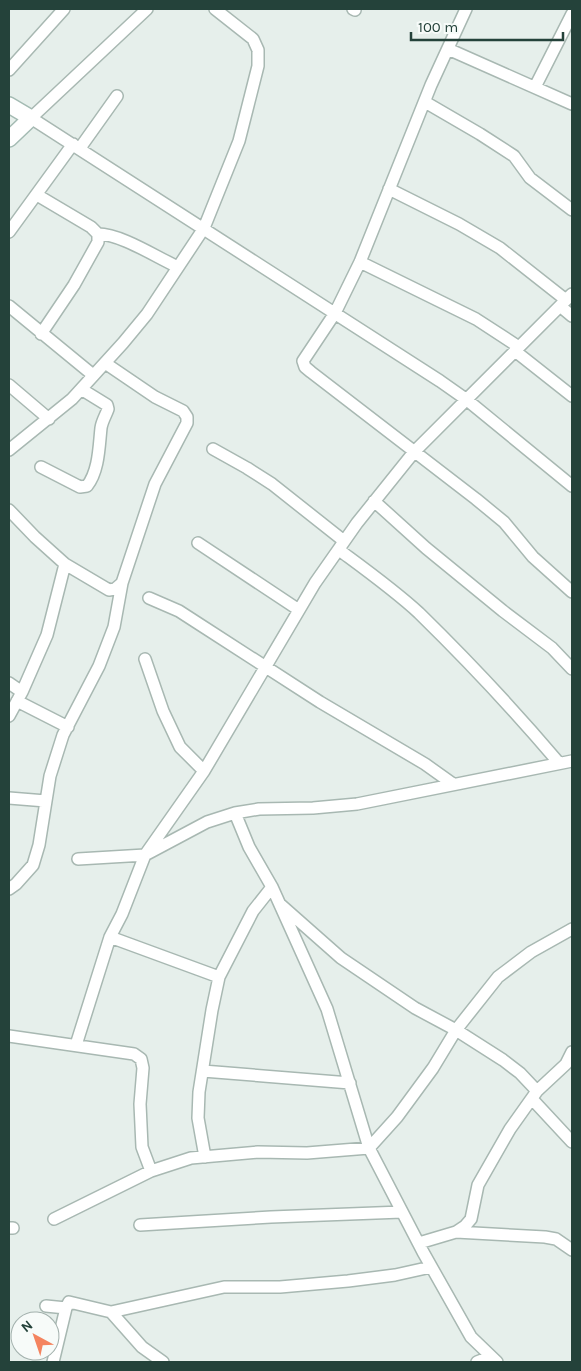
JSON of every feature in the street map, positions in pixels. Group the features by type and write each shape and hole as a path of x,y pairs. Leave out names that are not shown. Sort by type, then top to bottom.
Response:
{"street":[{"path":"9,70 64,9"},
{"path":"9,139 147,9"},
{"path":"9,450 49,419 105,363 147,314 204,228 239,141 258,66 258,50 253,39 215,9"},
{"path":"466,9 425,102 360,262 335,313 304,361 305,367 504,522 533,557 572,592"},
{"path":"535,87 572,14"},
{"path":"448,49 572,104"},
{"path":"9,232 117,96"},
{"path":"425,102 514,156 530,178 572,210"},
{"path":"9,105 204,228 467,400 572,486"},
{"path":"389,189 459,224 500,248 566,300 572,316"},
{"path":"37,195 91,227 98,234 105,234 120,239 178,268"},
{"path":"41,334 74,285 98,242 98,234"},
{"path":"360,262 476,319 517,349 572,396"},
{"path":"76,1045 110,937 122,914 145,855 204,771 298,610 341,545 414,452 566,300"},
{"path":"9,306 93,375"},
{"path":"9,889 33,865 39,845 50,776 63,735 99,666 114,627 122,583 155,484 187,423 188,417 183,410 155,397 105,363"},
{"path":"9,385 49,419"},
{"path":"41,467 80,487 87,486 92,480 101,441 101,427 108,409 107,405 81,389"},
{"path":"213,449 272,484 378,579 418,612 520,718 559,763"},
{"path":"374,501 426,548 552,648 572,669"},
{"path":"9,510 34,537 65,564 109,590 115,589 122,583"},
{"path":"198,543 298,610"},
{"path":"9,716 47,635 65,564"},
{"path":"149,598 179,611 320,702 425,764 453,784"},
{"path":"145,659 163,710 180,747 204,771"},
{"path":"9,683 19,696 68,727"},
{"path":"78,859 145,855 207,822 235,813 259,809 313,808 357,804 572,761"},
{"path":"9,798 46,801"},
{"path":"235,813 249,847 272,887 327,1009 369,1148 431,1267 471,1337 493,1360"},
{"path":"204,1157 198,1118 199,1092 219,977 250,915 272,887"},
{"path":"278,902 341,958 415,1008 456,1030 503,1060 520,1074 572,1142"},
{"path":"54,1219 151,1170 191,1158 258,1152 307,1153 369,1148 397,1117 433,1068 456,1030 498,977 531,952 572,928"},
{"path":"110,937 219,977"},
{"path":"9,1036 134,1054 141,1059 143,1068 140,1104 142,1147 151,1170"},
{"path":"419,1243 456,1232 471,1219 478,1185 510,1130 535,1095 566,1064 572,1052"},
{"path":"203,1071 350,1083"},
{"path":"140,1225 402,1212"},
{"path":"456,1232 545,1237 556,1239 572,1250"},
{"path":"53,1362 69,1302 111,1312 224,1287 280,1287 348,1281 395,1275 431,1267"},
{"path":"46,1306 66,1308"},
{"path":"111,1312 142,1348 163,1362"},
{"path":"477,1362 493,1360"}]}
